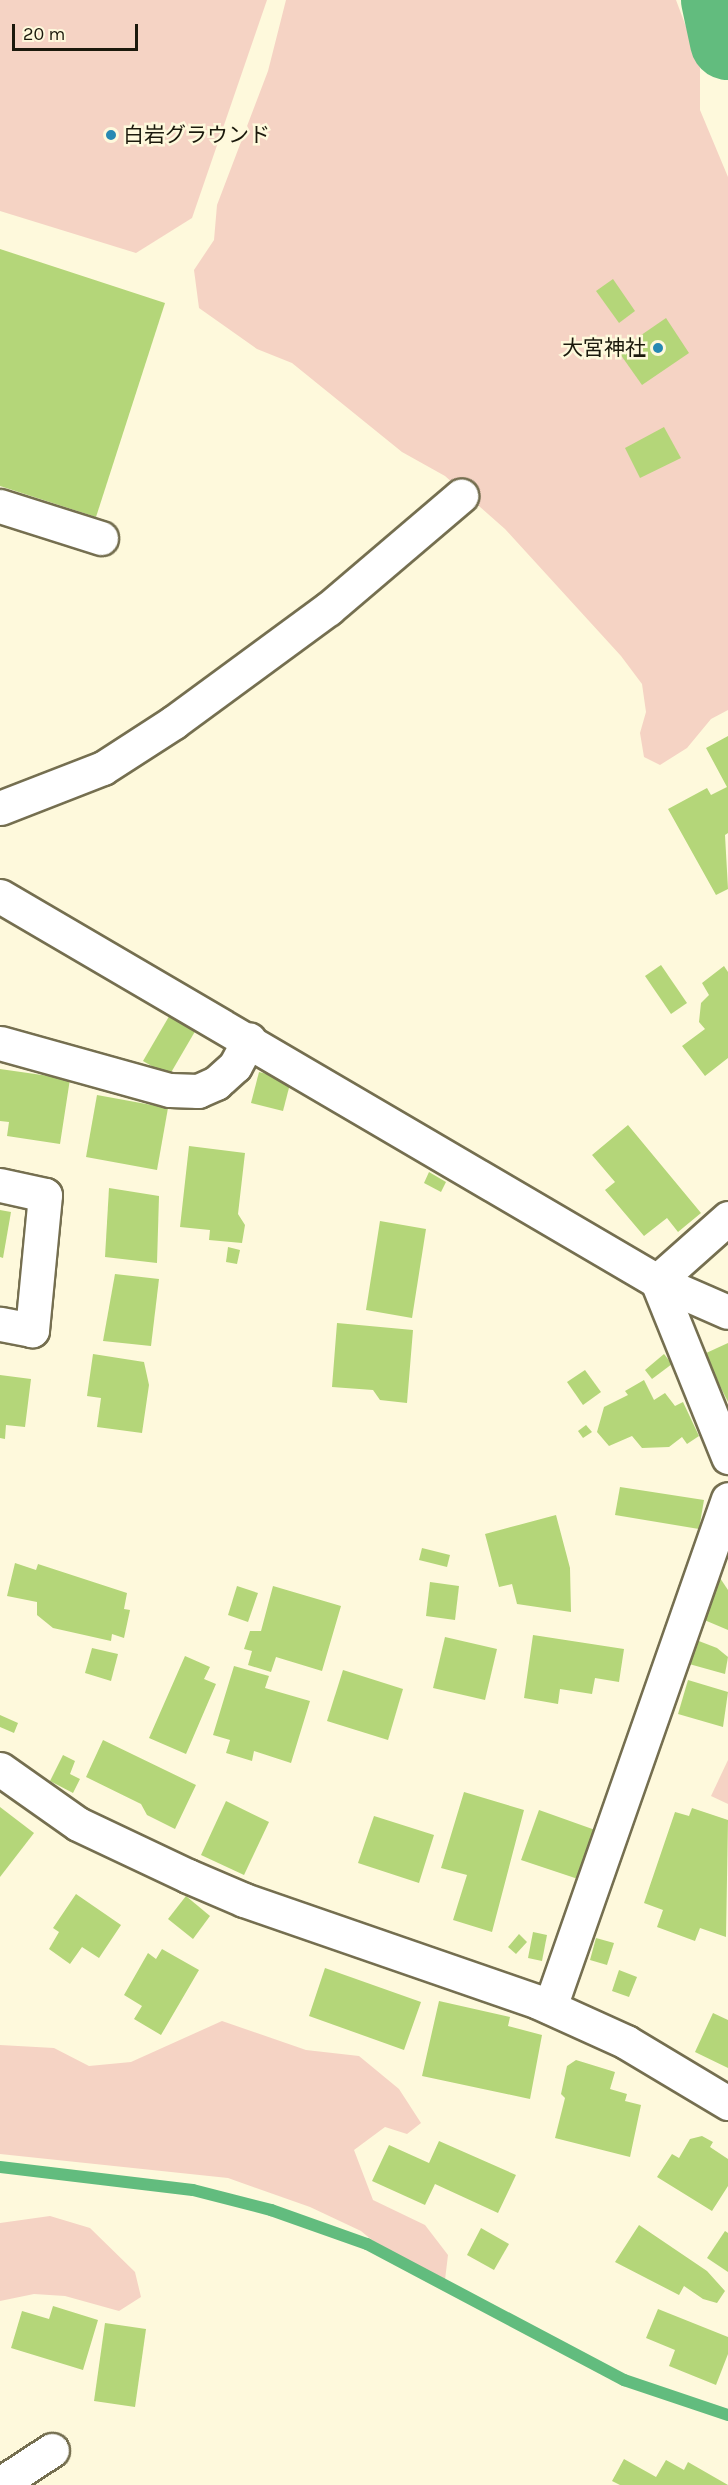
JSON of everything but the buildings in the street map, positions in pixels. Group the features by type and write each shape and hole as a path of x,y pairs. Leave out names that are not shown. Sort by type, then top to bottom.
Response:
{"street":[{"path":"0,808 103,768 174,722 328,609 461,496"},
{"path":"0,506 101,538"},
{"path":"0,896 657,1281 728,1312"},
{"path":"0,1042 170,1090 198,1091 216,1083 235,1066 249,1040"},
{"path":"0,1185 45,1195 32,1330 0,1324"},
{"path":"657,1281 728,1218"},
{"path":"657,1281 728,1457"},
{"path":"550,2007 728,1499"},
{"path":"0,1770 78,1824 188,1876 244,1900 550,2007 626,2042 728,2103"},
{"path":"0,2484 52,2450"}],"shaded area":[{"name":"白岩グラウンド","path":"0,0 267,0 192,218 136,253 0,211"},
{"path":"286,0 676,0 700,64 700,110 728,177 728,710 711,719 687,748 660,765 644,757 640,733 646,712 642,684 621,656 505,529 445,476 402,452 292,363 257,349 199,308 194,270 214,240 217,205 268,71"},
{"path":"728,1760 728,1804 711,1796"},
{"path":"222,2021 306,2050 359,2056 399,2089 421,2123 407,2134 385,2127 354,2150 373,2200 425,2225 448,2255 445,2280 402,2265 361,2231 310,2207 228,2178 0,2154 0,2045 54,2048 89,2066 131,2062"},
{"path":"50,2216 90,2228 135,2272 141,2297 119,2311 65,2296 34,2294 0,2301 0,2223"}],"waterway":[{"path":"719,0 728,42"},
{"path":"0,2167 193,2190 271,2210 367,2244 624,2380 728,2415"}],"place":[{"name":"白岩グラウンド","path":"111,135"},
{"name":"大宮神社","path":"658,348"}]}
